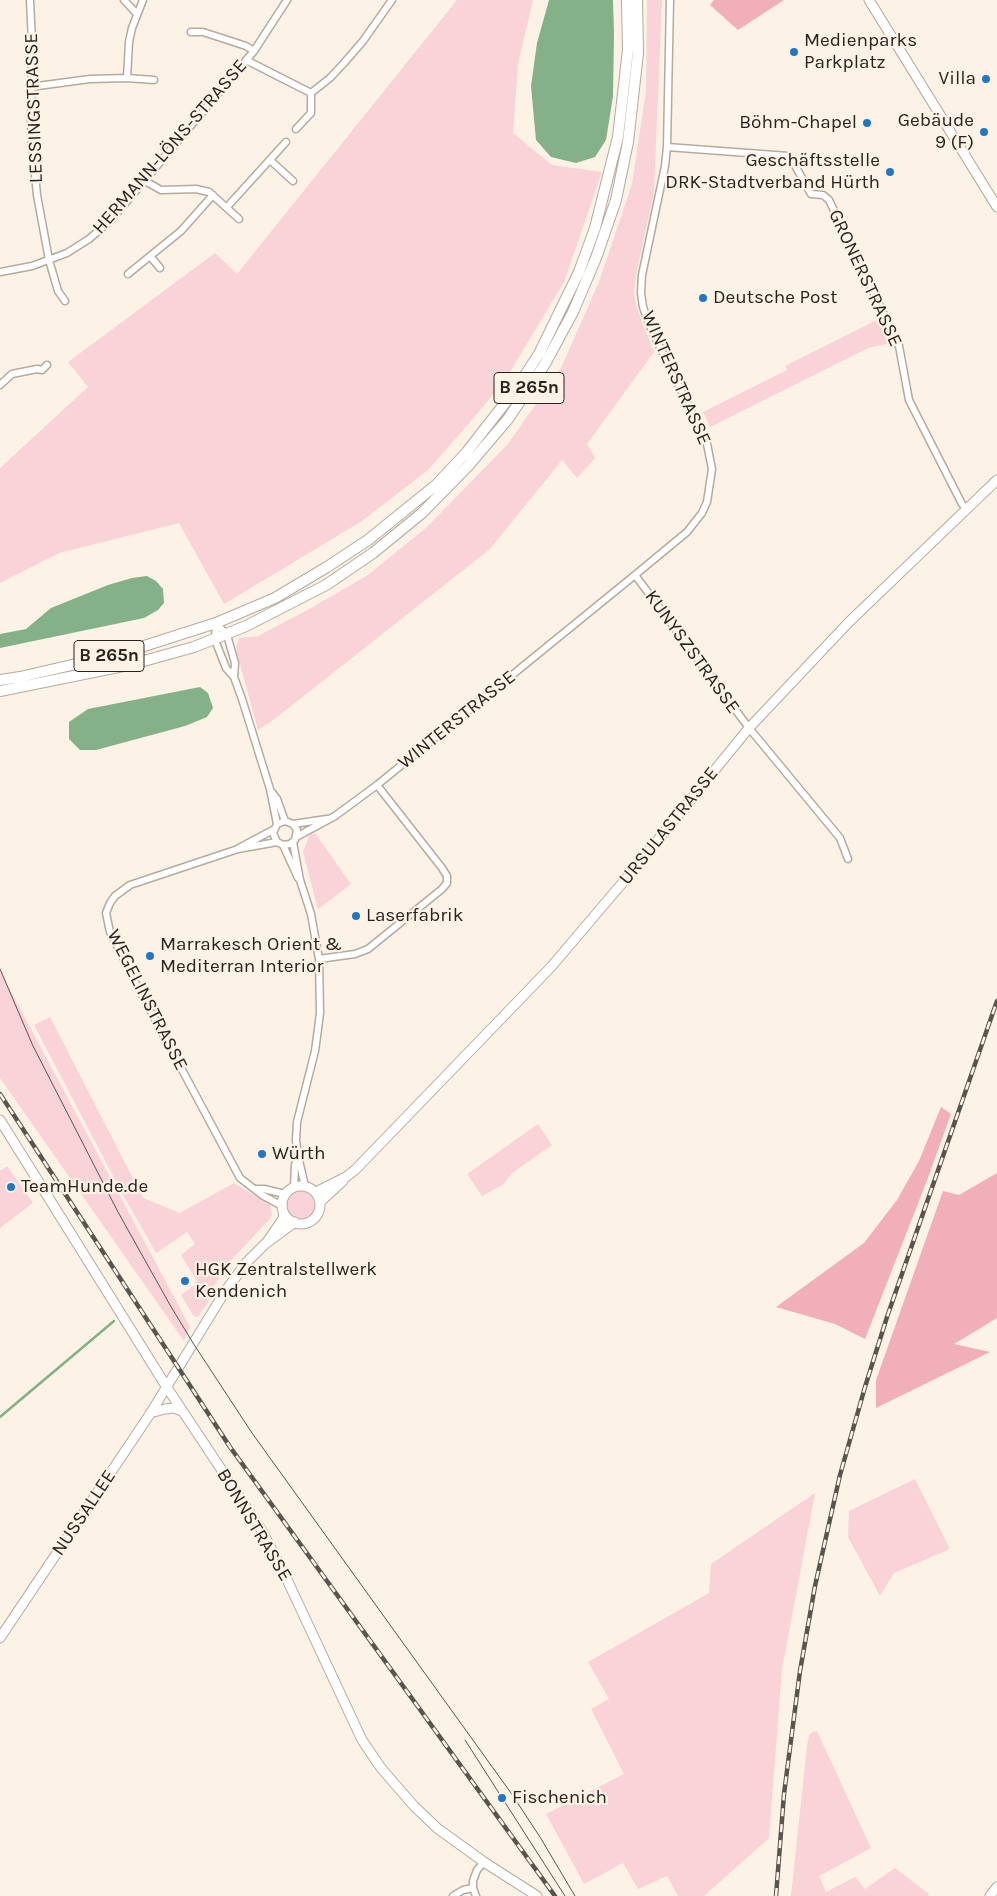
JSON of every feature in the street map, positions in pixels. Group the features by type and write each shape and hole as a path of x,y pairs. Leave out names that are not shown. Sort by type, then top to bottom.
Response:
{"main road":[{"name":"B 265n","path":"0,680 118,654 216,623 274,598 368,540 436,485 466,453 516,389 539,354 579,272 595,228 616,146 624,95 628,50 627,0"},
{"name":"B 265n","path":"0,691 133,664 186,650 227,635 326,585 398,534 468,466 525,396 574,312 596,258 616,200 632,113 638,53 637,0"}],"street":[{"name":"LESSINGSTRASSE","path":"30,0 32,42 31,134 37,195 49,260 58,291 65,301"},
{"path":"124,0 138,14"},
{"path":"127,78 129,42 143,0"},
{"name":"HERMANN-LÖNS-STRASSE","path":"0,272 32,266 67,253 89,239 111,220 254,52 287,0"},
{"path":"311,93 330,78 344,63 363,41 392,0"},
{"name":"WINTERSTRASSE","path":"294,840 343,810 377,785 636,575 695,524 707,502 711,480 710,454 704,435 651,329 642,300 642,275 665,166 667,147 670,0"},
{"path":"869,0 997,207"},
{"path":"191,32 203,32 246,46 254,52"},
{"path":"246,60 311,93"},
{"path":"30,88 90,80 127,78 154,80"},
{"path":"296,129 311,113 311,93"},
{"path":"227,208 286,142"},
{"name":"GRONERSTRASSE","path":"667,147 788,156 811,194 823,195 829,200 898,346 909,400 962,504 967,509"},
{"path":"270,160 294,181"},
{"path":"145,181 161,190 201,189 213,195 239,219"},
{"path":"128,274 182,231 213,195"},
{"path":"150,256 160,268"},
{"path":"0,385 12,374 37,369 42,370 47,365"},
{"name":"URSULASTRASSE","path":"166,1386 224,1293 246,1263 265,1244 295,1222 300,1224 312,1220 319,1211 320,1202 355,1170 420,1104 551,967 630,874 748,728 838,633 997,480"},
{"name":"KUNYSZSTRASSE","path":"636,575 748,728 840,838 848,859"},
{"path":"216,623 227,635 235,663 234,677"},
{"path":"216,623 215,640 226,668 234,677 242,699 270,789 277,824"},
{"path":"319,958 356,954 368,949 447,883 447,876 442,868 377,785"},
{"path":"270,789 277,800 285,821"},
{"name":"WINTERSTRASSE","path":"293,824 328,819"},
{"path":"300,880 280,844 273,837 273,830 277,824 285,821 293,824 297,830 294,840 300,880 311,914 319,958 320,1013 315,1051 297,1122 296,1140 305,1186"},
{"name":"WEGELINSTRASSE","path":"273,830 238,849 130,885 115,896 106,913 110,932 130,972 240,1178 283,1209"},
{"path":"280,844 294,840"},
{"name":"WEGELINSTRASSE","path":"238,849 280,844"},
{"name":"BONNSTRASSE","path":"0,1120 166,1386 262,1531 283,1571 362,1740 381,1768 414,1806 438,1828 484,1862 537,1896"},
{"path":"294,1187 295,1165 298,1156"},
{"name":"URSULASTRASSE","path":"316,1192 346,1177"},
{"path":"256,1189 285,1194 294,1187 305,1186 316,1192 320,1202"},
{"name":"URSULASTRASSE","path":"265,1244 283,1219 285,1194"},
{"path":"283,1209 295,1222"},
{"name":"NUSSALLEE","path":"0,1638 150,1414 166,1386"},
{"path":"150,1414 167,1408 182,1411"},
{"path":"476,1896 473,1881 484,1862"},
{"path":"990,1896 997,1887"},
{"path":"453,1896 463,1890 473,1888"}],"shaded area":[{"path":"457,0 533,0 518,64 513,133 552,165 602,172 564,282 507,377 428,470 362,521 224,604 179,523 59,553 0,583 0,468 88,387 68,362 215,253 237,274"},
{"path":"549,0 613,0 613,96 606,140 595,157 576,163 551,157 536,140 531,86 537,43"},
{"path":"647,0 662,0 654,192 634,291 637,309 654,352 587,444 595,458 577,478 562,460 490,549 272,721 258,730 238,657 236,647 239,638 258,636 368,575 427,527 508,444 561,368 599,282 632,184 646,91"},
{"path":"714,0 784,0 738,30 710,5"},
{"path":"883,317 890,331 892,343 868,348 710,427 703,412 787,370 785,366"},
{"path":"147,576 156,581 163,589 164,603 158,610 144,618 0,648 0,634 26,629 51,608 108,585"},
{"path":"200,687 208,693 213,708 207,717 185,726 96,750 80,750 69,739 69,722 88,709"},
{"path":"315,833 351,884 318,909 303,852 310,834"},
{"path":"0,971 190,1327 184,1341 0,1078"},
{"path":"50,1017 143,1198 180,1213 234,1183 270,1205 272,1215 269,1220 233,1258 214,1286 208,1302 198,1317 193,1315 181,1295 195,1285 194,1283 197,1281 181,1255 195,1244 187,1232 156,1253 123,1195 34,1025"},
{"path":"941,1107 951,1114 865,1339 835,1324 776,1307 864,1243 897,1200 919,1161"},
{"path":"538,1124 552,1145 512,1173 504,1184 482,1196 467,1174"},
{"name":"TeamHunde.de","path":"7,1166 33,1203 0,1228 0,1171"},
{"path":"997,1173 997,1318 954,1344 990,1352 876,1408 876,1380 943,1191 959,1195"},
{"path":"300,1190 306,1191 314,1199 314,1211 306,1219 300,1220 294,1219 286,1211 285,1205 286,1199 294,1191"},
{"path":"915,1479 950,1549 894,1573 880,1596 848,1537 849,1511"},
{"path":"815,1493 782,1669 769,1838 704,1896 678,1896 667,1876 638,1889 623,1863 584,1884 546,1814 624,1774 591,1709 609,1699 588,1662 709,1593 711,1564"},
{"path":"817,1731 871,1848 819,1876 826,1892 855,1877 865,1889 895,1868 929,1894 928,1896 791,1896 807,1746 809,1735"}],"waterway":[{"path":"0,1417 114,1321"}],"tram line":[{"path":"0,969 33,1046 118,1212 193,1343 252,1433 511,1793 575,1896"},
{"path":"465,1740 565,1896"}],"railway":[{"path":"776,1896 784,1794 800,1671 815,1586 840,1475 887,1317 997,1001"},
{"path":"0,1094 230,1447 555,1896"}],"place":[{"name":"Medienparks Parkplatz","path":"794,52"},
{"name":"Villa","path":"986,79"},
{"name":"Böhm-Chapel","path":"867,123"},
{"name":"Gebäude 9 (F)","path":"984,132"},
{"name":"Geschäftsstelle DRK-Stadtverband Hürth","path":"890,172"},
{"name":"Deutsche Post","path":"703,298"},
{"name":"Laserfabrik","path":"356,916"},
{"name":"Marrakesch Orient & Mediterran Interior","path":"150,956"},
{"name":"Würth","path":"262,1154"},
{"name":"TeamHunde.de","path":"11,1187"},
{"name":"HGK Zentralstellwerk Kendenich","path":"185,1281"},
{"name":"Fischenich","path":"502,1798"}]}
